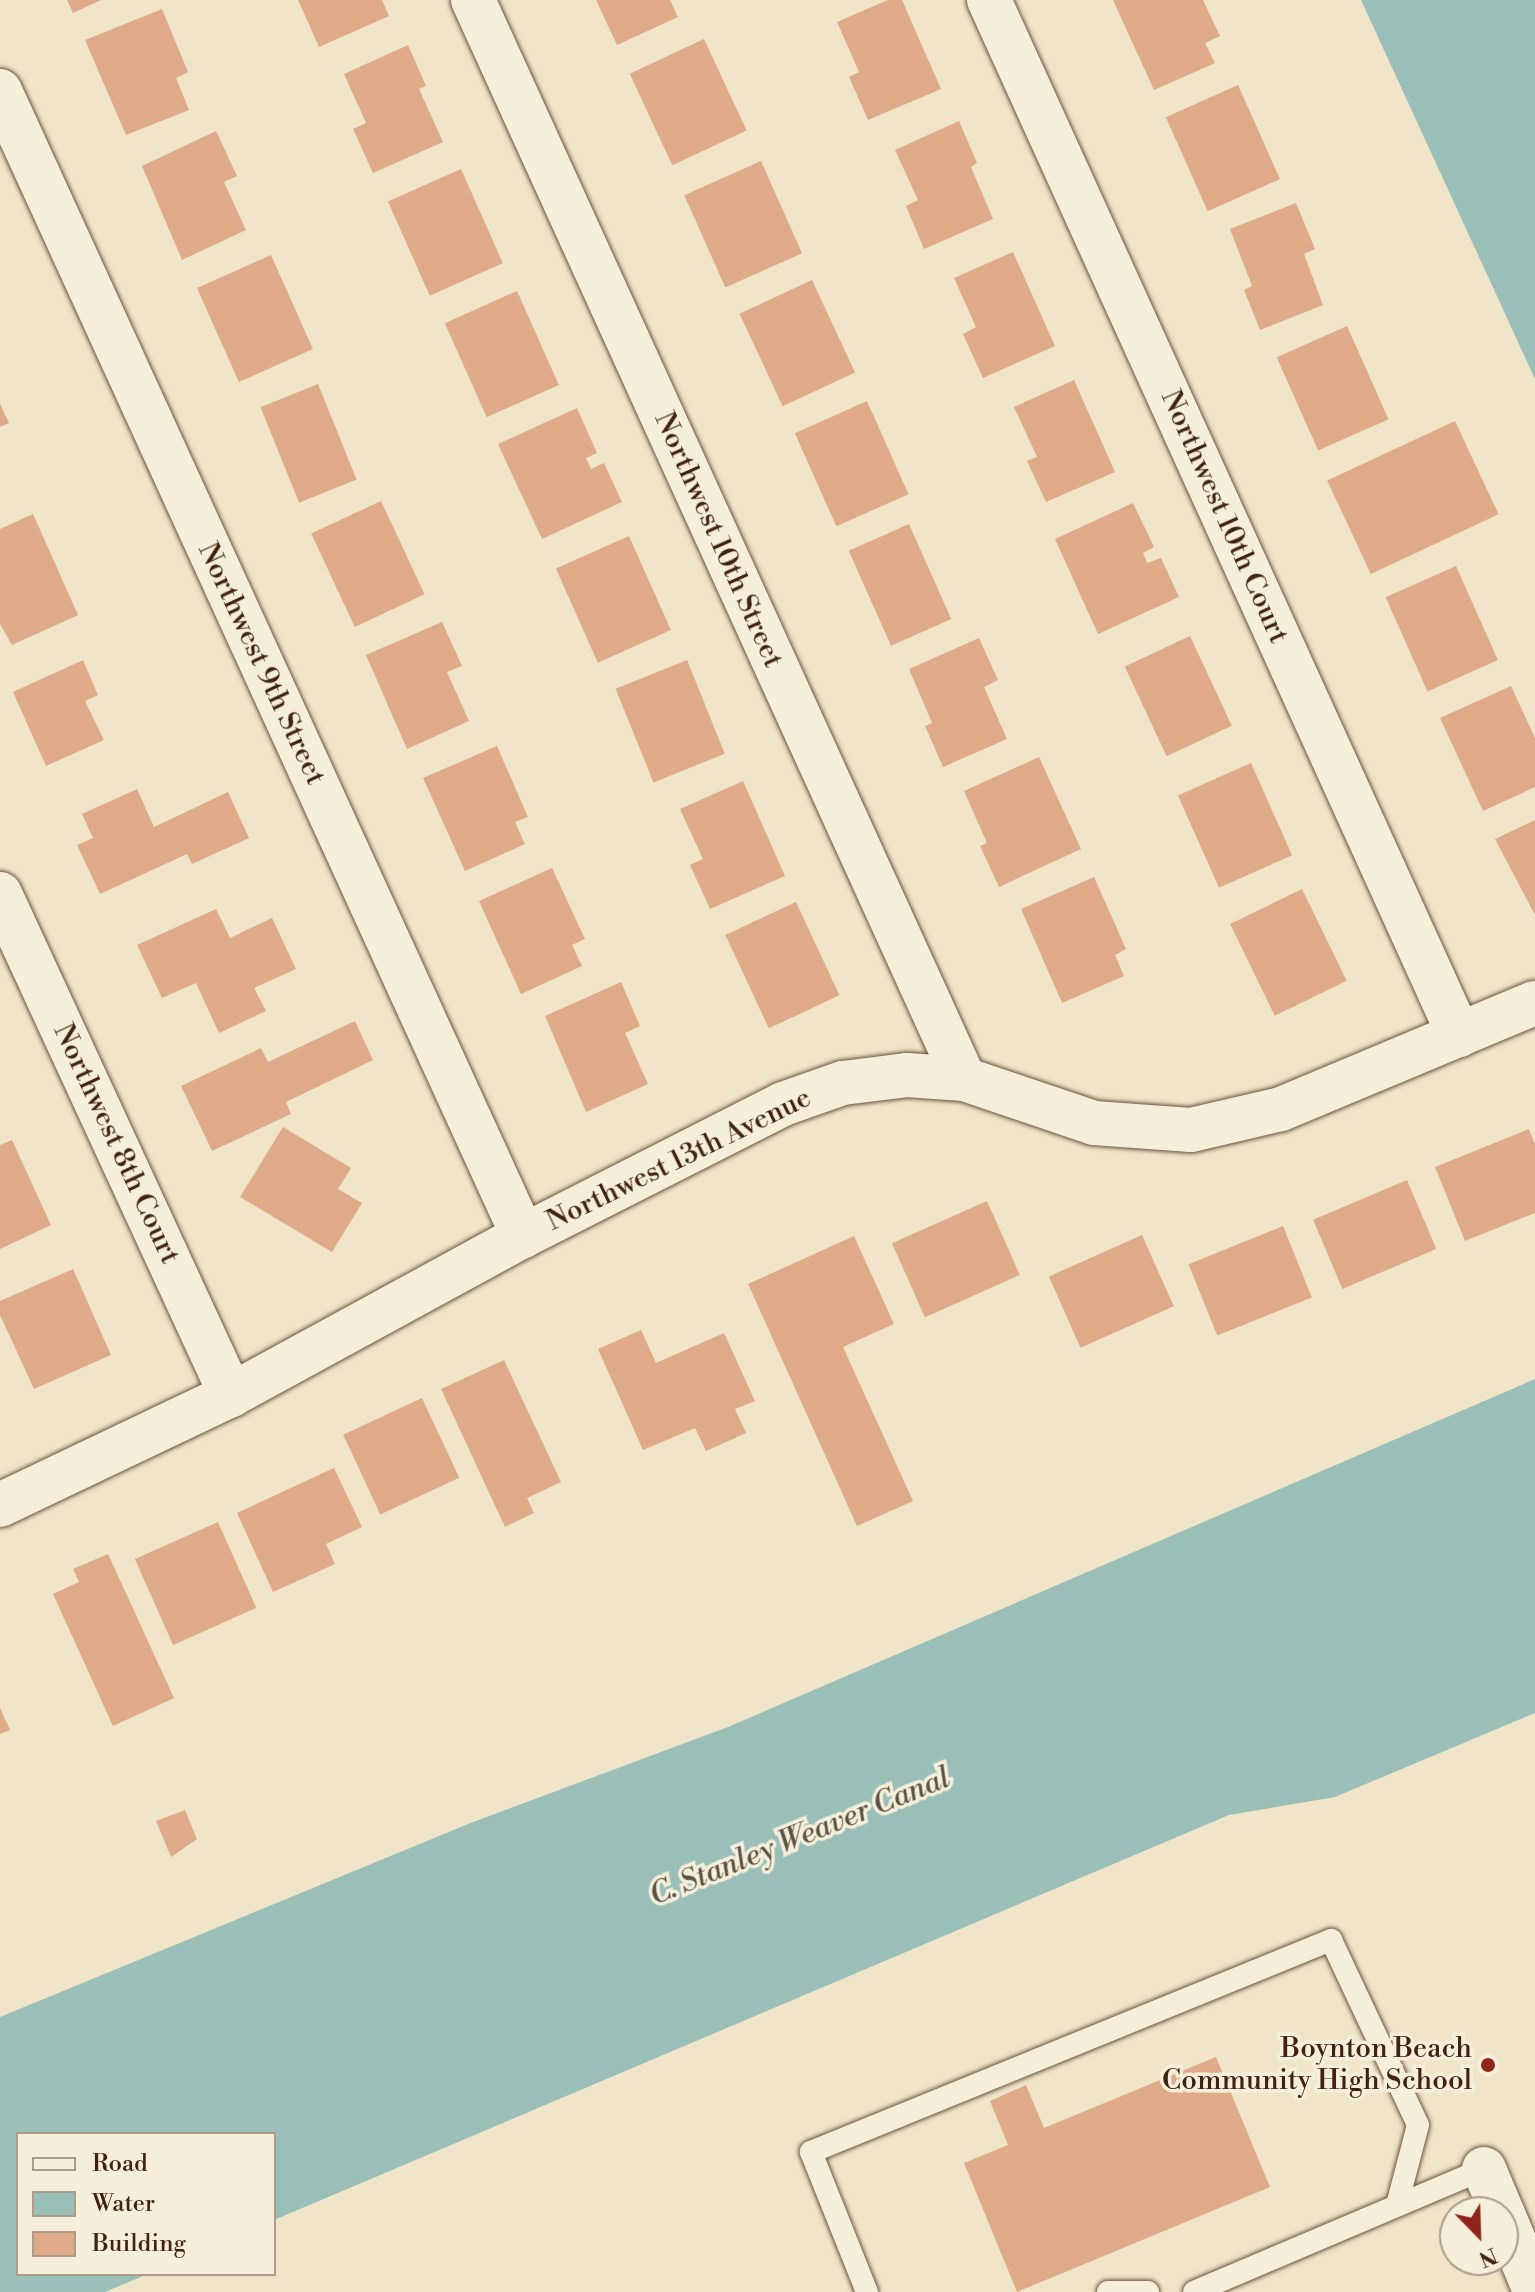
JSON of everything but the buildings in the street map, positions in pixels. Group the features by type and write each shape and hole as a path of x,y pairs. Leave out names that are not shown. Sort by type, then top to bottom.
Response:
{"street":[{"name":"Northwest 10th Street","path":"473,0 964,1079"},
{"name":"Northwest 10th Court","path":"989,0 1459,1035"},
{"name":"Northwest 9th Street","path":"0,91 523,1236"},
{"name":"Northwest 8th Court","path":"0,894 231,1395"},
{"name":"Northwest 13th Avenue","path":"0,1505 231,1395 523,1236 783,1104 875,1077 964,1079 1094,1123 1191,1130 1281,1109 1535,1003"},
{"path":"1484,2169 1496,2196"},
{"path":"1519,2252 1535,2291"}],"lane":[{"path":"867,2292 811,2152 1331,1940 1418,2125 1397,2205"},
{"path":"1194,2292 1484,2169"},
{"path":"1108,2292 1148,2292"}],"water":[{"path":"1361,0 1535,0 1535,379"},
{"name":"C. Stanley Weaver Canal","path":"1535,1379 1535,1713 1335,1797 1229,1815 276,2219 276,2132 16,2132 16,2276 143,2276 105,2292 0,2292 0,2017 473,1822 728,1727"}],"place":[{"name":"Boynton Beach Community High School","path":"1488,2065"}]}
